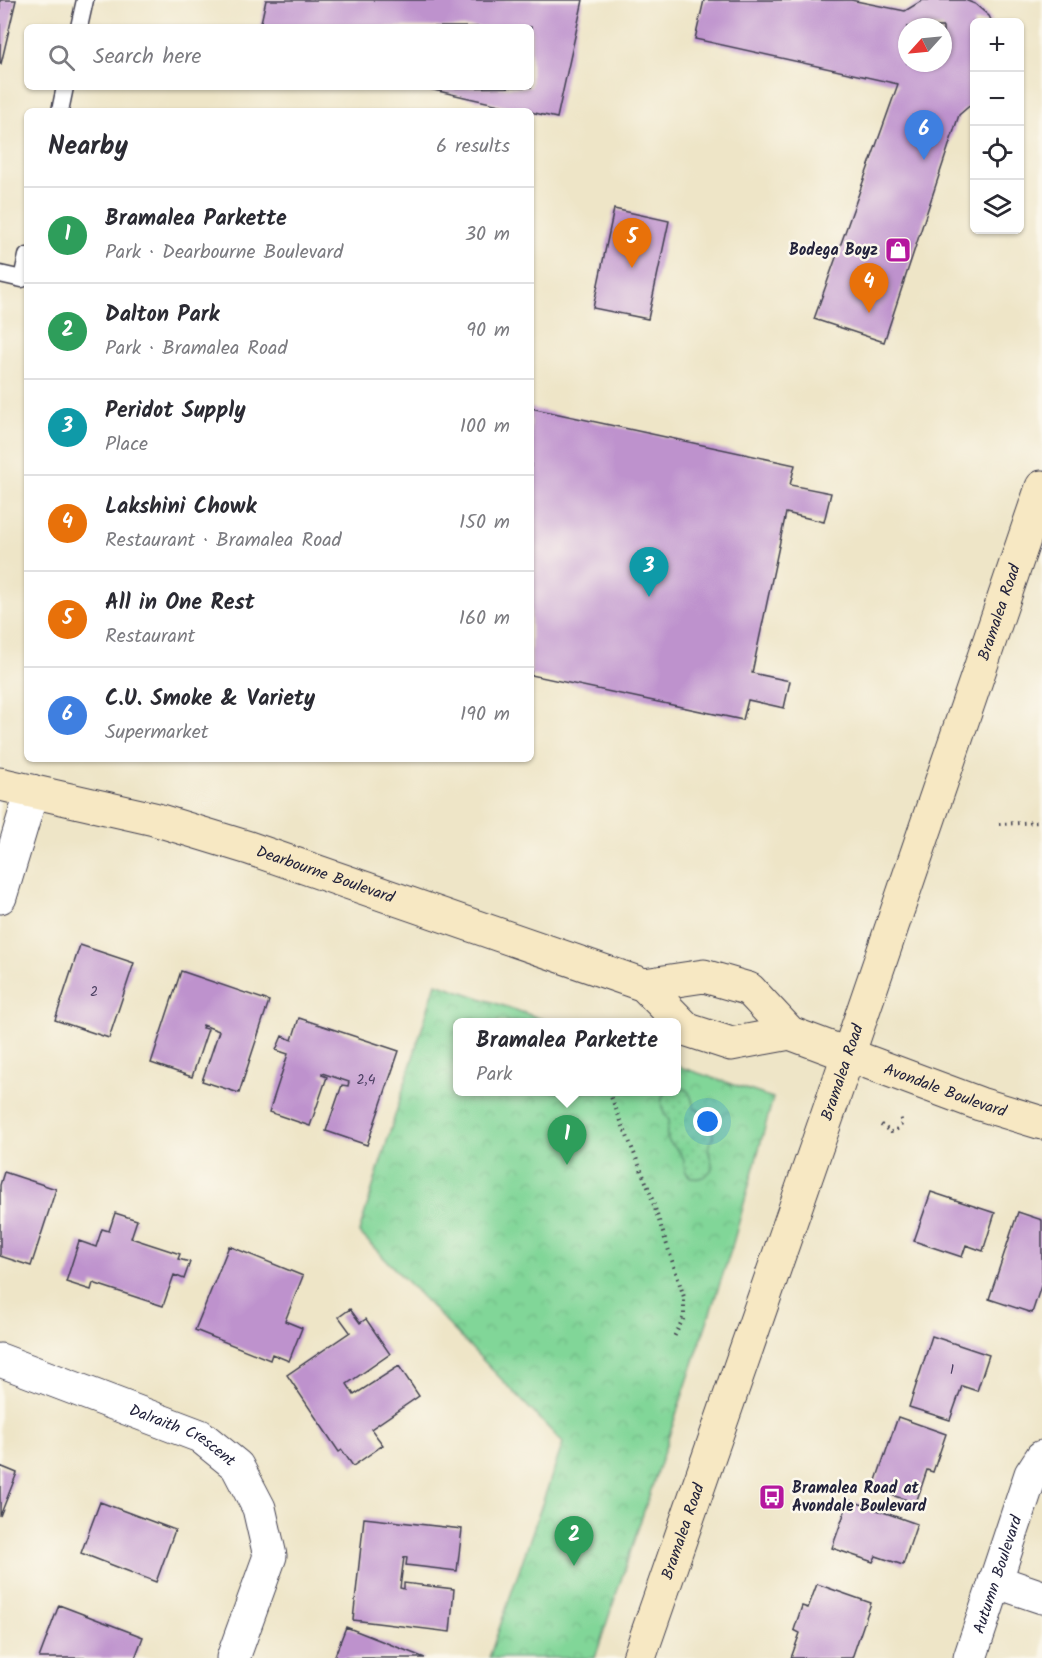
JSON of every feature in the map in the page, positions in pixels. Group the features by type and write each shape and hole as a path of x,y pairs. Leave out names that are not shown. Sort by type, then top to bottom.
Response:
{"street":[{"name":"Bramalea Road","path":"639,1658 1042,487"},
{"name":"Dearbourne Boulevard","path":"0,784 154,819 249,848 644,985 676,1018"},
{"path":"0,897 32,790"},
{"name":"Dearbourne Boulevard","path":"644,985 704,976 749,989 790,1033 848,1055"},
{"name":"Dearbourne Boulevard","path":"681,1023 688,1030 731,1044 790,1033"},
{"name":"Avondale Boulevard","path":"848,1055 980,1104 1042,1124"},
{"name":"Dalraith Crescent","path":"0,1360 200,1436 237,1466 259,1508 270,1556 233,1658"},
{"name":"Autumn Boulevard","path":"970,1658 1031,1474 1042,1456"},
{"path":"995,1581 1042,1597"}],"lane":[{"path":"80,24 85,0"},
{"path":"61,108 64,90"},
{"path":"0,274 22,279 24,270"}],"path":[{"path":"999,824 1042,822"},
{"path":"611,1096 648,1187 684,1297 684,1317 674,1339"},
{"path":"881,1125 891,1132 896,1130 902,1124 900,1116"}],"green space":[{"path":"436,983 539,1018 453,1018 453,1096 681,1096 681,1067 773,1098 732,1247 595,1658 489,1658 563,1443 359,1232"},
{"path":"682,1087 688,1091 694,1108 708,1116 712,1122 713,1137 708,1149 713,1167 708,1174 700,1178 692,1178 686,1172 681,1153 668,1140 669,1120 663,1110 663,1096 681,1096"}],"building":[{"path":"0,0 16,0 1,64 0,64"},
{"path":"266,0 583,0 557,118 534,113 534,108 513,108 434,90 534,90 534,24 261,24"},
{"path":"704,0 851,0 905,11 923,0 965,0 975,4 989,16 990,18 970,18 970,105 959,115 884,342 814,319 898,84 695,39"},
{"path":"614,209 669,221 648,319 593,308"},
{"path":"534,409 795,465 790,485 831,493 824,522 786,513 752,673 790,681 784,708 748,700 743,720 534,676"},
{"path":"80,945 134,963 109,1038 55,1020"},
{"path":"181,971 269,1001 239,1093 202,1081 219,1031 203,1025 202,1028 208,1029 192,1077 151,1063"},
{"path":"299,1018 399,1051 367,1145 326,1131 342,1085 348,1086 349,1082 322,1073 327,1077 310,1126 269,1112 288,1054 276,1050 282,1036 292,1040"},
{"path":"4,1172 56,1189 31,1266 0,1256 0,1185"},
{"path":"931,1192 995,1213 983,1251 966,1245 962,1257 914,1241"},
{"path":"1018,1212 1042,1220 1042,1283 1032,1313 989,1299"},
{"path":"115,1213 137,1220 131,1238 180,1254 178,1259 190,1262 184,1279 174,1275 163,1306 93,1283 91,1290 66,1282 79,1241 96,1247 102,1229 109,1231"},
{"path":"229,1246 303,1276 285,1321 302,1328 289,1361 272,1354 270,1360 195,1330"},
{"path":"350,1309 360,1323 366,1319 390,1354 347,1384 354,1395 399,1366 419,1396 371,1429 383,1445 353,1466 342,1450 339,1452 287,1375 350,1332 339,1317"},
{"path":"932,1336 989,1355 977,1391 962,1386 950,1420 909,1407"},
{"path":"898,1417 946,1434 933,1472 927,1470 916,1503 873,1489"},
{"path":"0,1466 17,1473 0,1516"},
{"path":"849,1500 917,1524 903,1565 876,1556 873,1562 832,1548"},
{"path":"100,1502 175,1530 156,1582 81,1553"},
{"path":"364,1518 462,1529 457,1571 406,1565 407,1558 404,1557 400,1588 404,1589 404,1583 454,1589 450,1632 353,1620"},
{"path":"817,1584 871,1603 852,1658 791,1658 800,1633 794,1630 802,1606 808,1608"},
{"path":"59,1605 143,1637 135,1658 39,1658"},
{"path":"346,1627 425,1658 334,1658"}],"place":[{"name":"C.U. Smoke & Variety","path":"924,160"},
{"name":"Bodega Boyz","path":"898,250"},
{"name":"All in One Rest","path":"632,268"},
{"name":"Lakshini Chowk","path":"869,313"},
{"name":"Peridot Supply","path":"649,597"},
{"name":"Bramalea Parkette","path":"567,1165"},
{"name":"Bramalea Road at Avondale Boulevard","path":"772,1497"},
{"name":"Dalton Park","path":"574,1566"}]}
